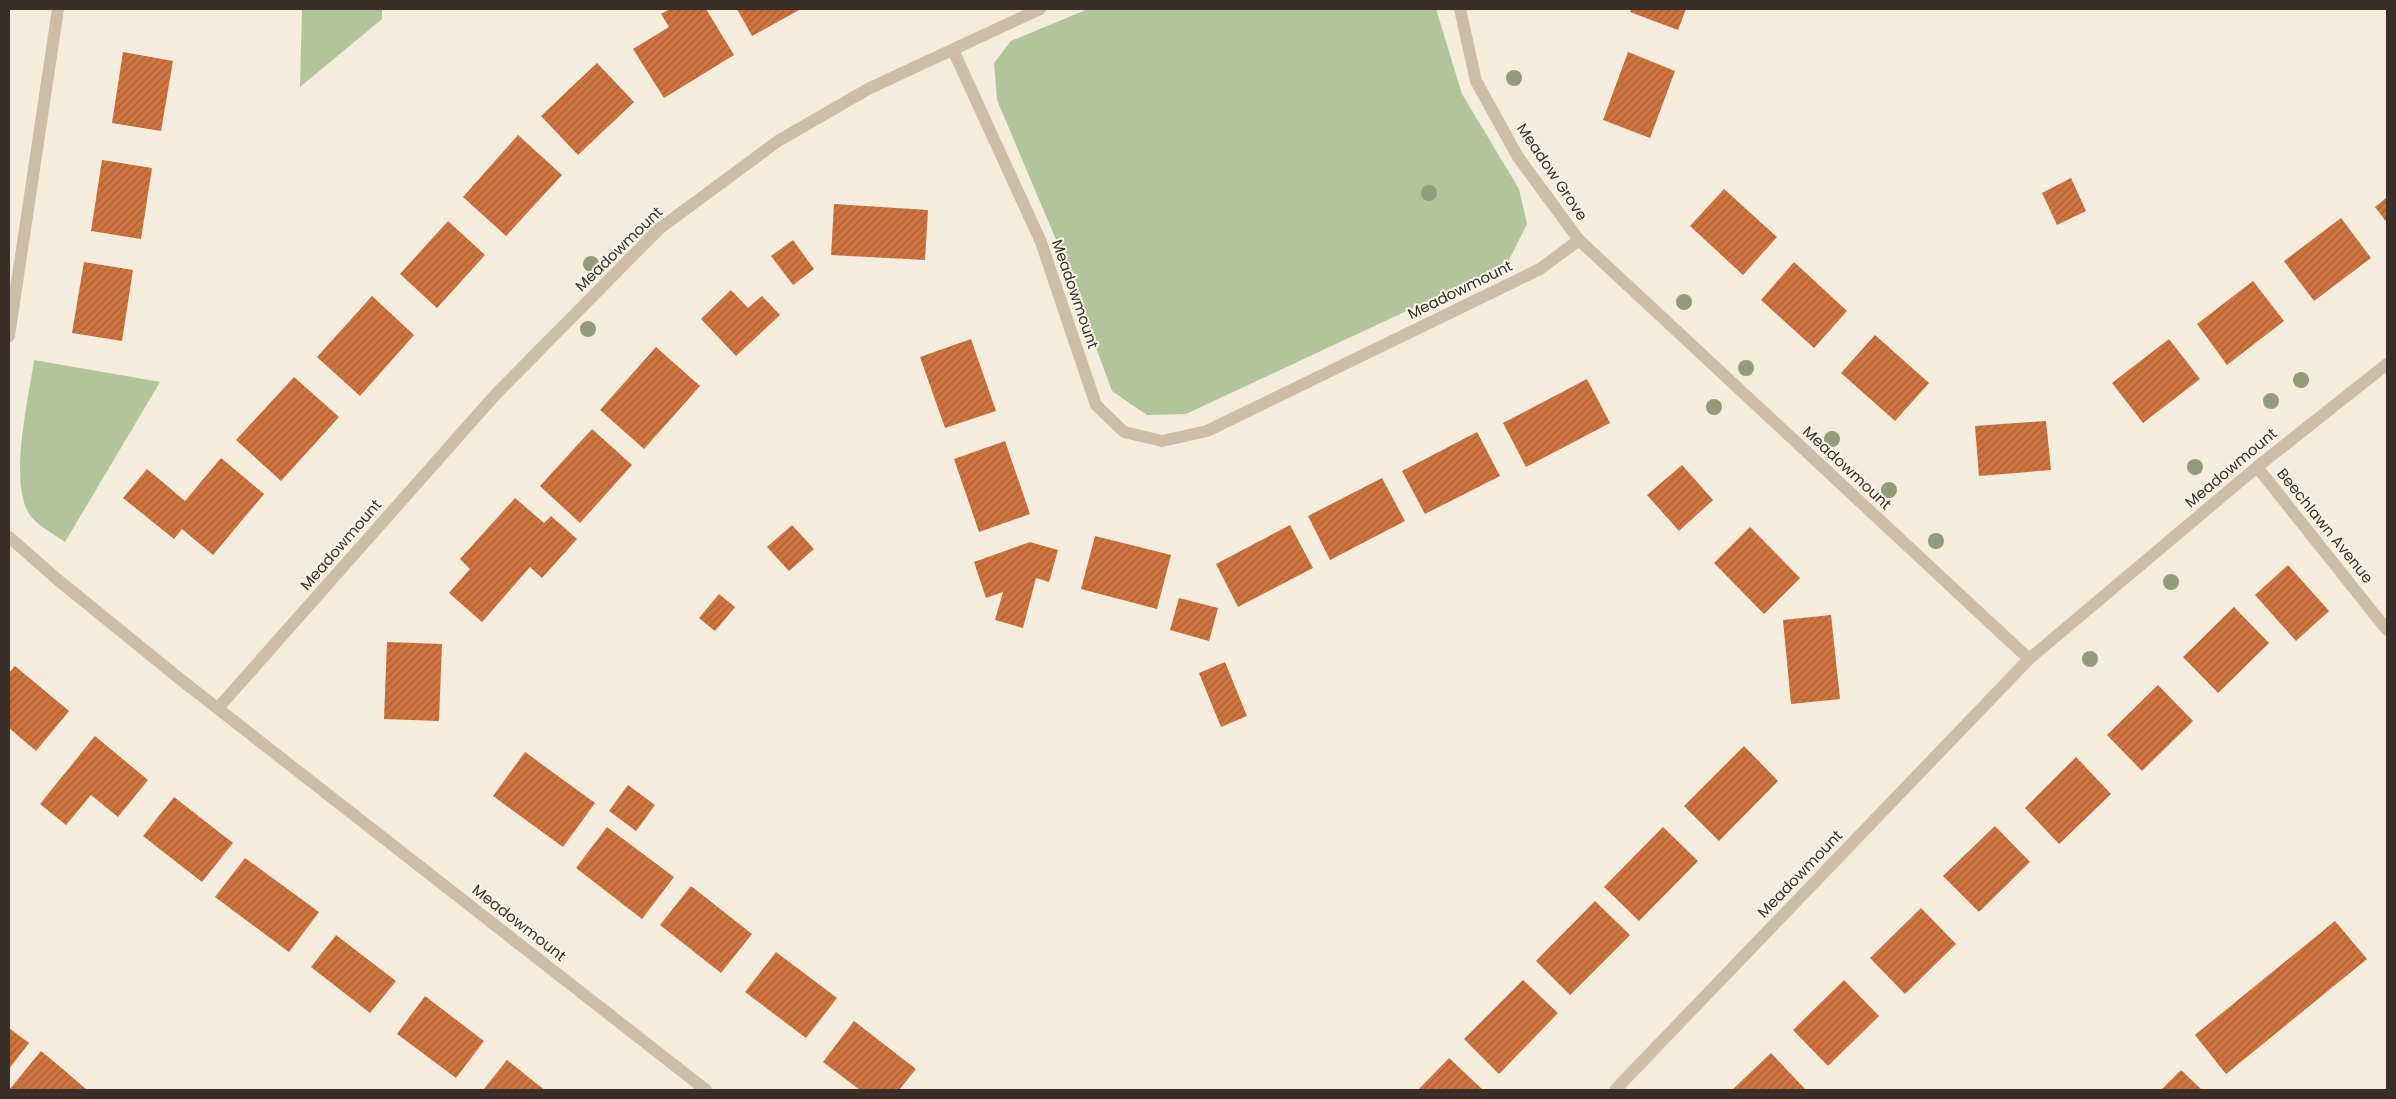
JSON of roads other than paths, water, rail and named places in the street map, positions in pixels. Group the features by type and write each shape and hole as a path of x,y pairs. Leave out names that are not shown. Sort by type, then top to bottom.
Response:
{"street":[{"path":"9,336 58,9"},
{"path":"953,50 1040,9"},
{"name":"Meadow Grove","path":"1460,9 1476,82 1518,157 1579,240"},
{"name":"Meadowmount","path":"218,708 496,394 659,230 778,141 868,89 953,50 1041,242 1096,405 1124,432 1162,441 1207,431 1540,269 1579,240 2028,659"},
{"name":"Meadowmount","path":"1615,1090 2028,659 2257,467 2387,364"},
{"name":"Beechlawn Avenue","path":"2257,467 2387,630"},
{"name":"Meadowmount","path":"9,537 58,580 218,708 706,1090"}]}
